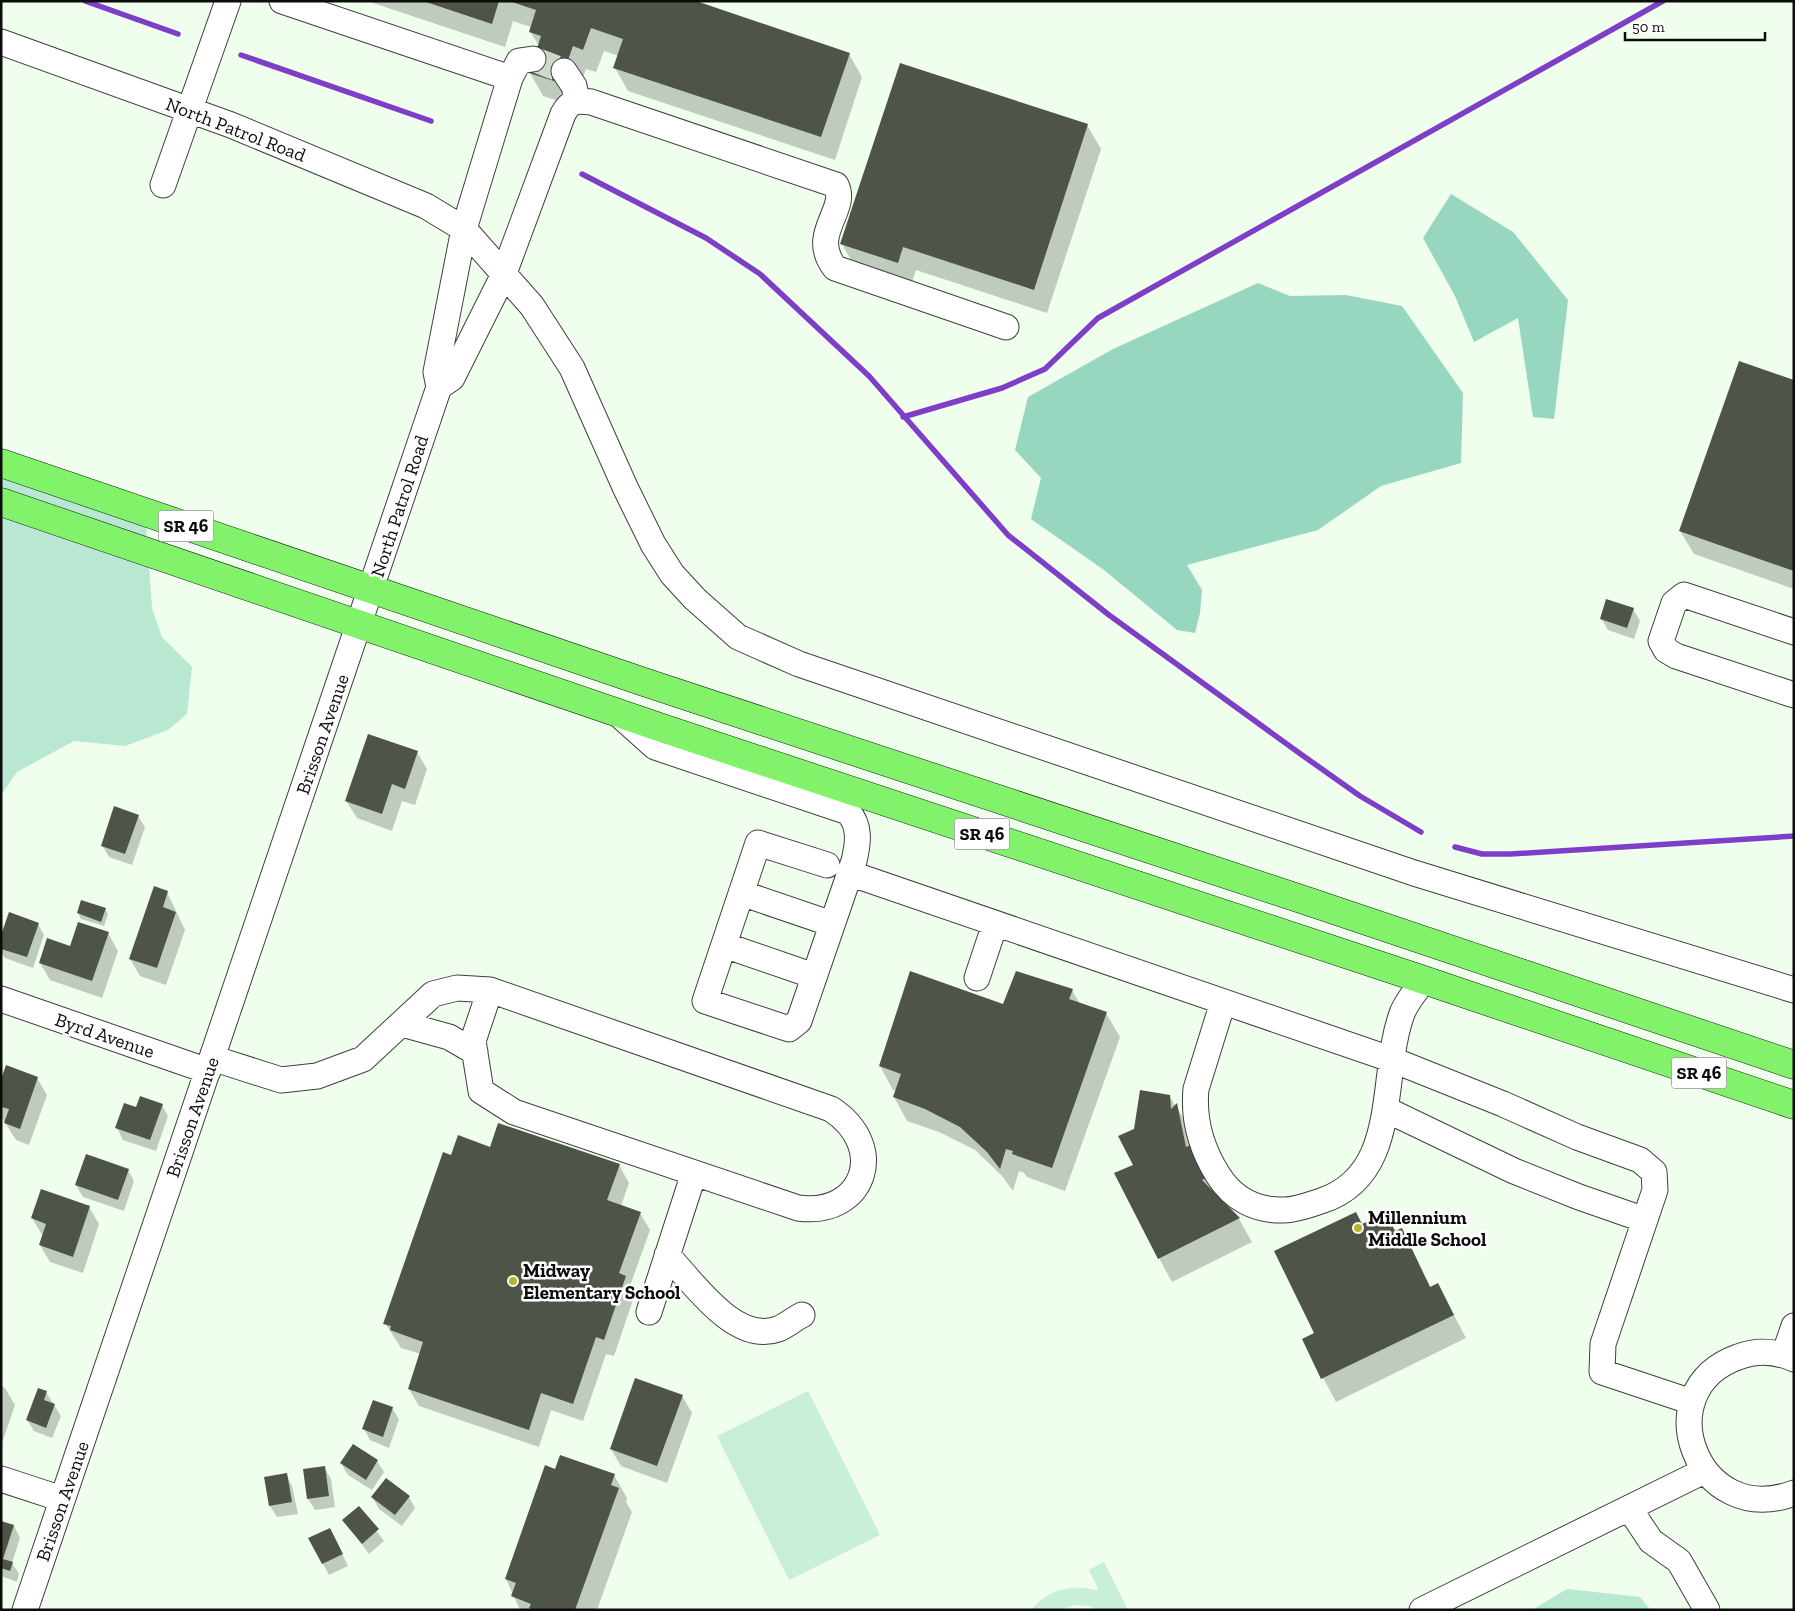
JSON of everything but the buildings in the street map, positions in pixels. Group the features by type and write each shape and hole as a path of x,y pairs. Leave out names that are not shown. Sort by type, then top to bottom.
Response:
{"main road":[{"name":"SR 46","path":"1,462 644,682 1310,902 1794,1065"},
{"name":"SR 46","path":"1,502 617,713 1424,980 1794,1105"}],"street":[{"path":"163,185 228,1"},
{"path":"282,1 510,78"},
{"name":"North Patrol Road","path":"1,42 190,110 426,206 464,229 503,276 452,378 439,387"},
{"path":"464,229 510,78 519,61 533,59"},
{"path":"564,71 574,86 577,100"},
{"path":"1006,327 835,268 824,250 825,239 838,199 836,185 591,102 577,100 569,104 563,114 503,276 532,306 572,368 625,487 653,544 672,574 695,599 738,637 799,664 1414,873 1794,990"},
{"name":"North Patrol Road","path":"359,625 439,387 436,372 464,229"},
{"path":"448,312 479,324"},
{"path":"1794,632 1684,595 1674,604 1661,641 1666,650 1676,656 1794,695"},
{"name":"Brisson Avenue","path":"25,1610 359,625"},
{"path":"617,713 656,747 848,812 855,820 858,846 838,869 832,924 799,1021 788,1029 705,1001 758,843 838,869 1393,1060 1503,1104 1577,1138 1640,1160 1654,1172 1655,1190 1603,1344 1602,1372 1692,1402"},
{"path":"741,893 832,924"},
{"path":"977,978 995,924"},
{"path":"724,945 814,976"},
{"path":"1223,1002 1196,1089 1195,1116 1198,1133 1220,1179 1242,1201 1256,1208 1289,1210 1330,1198 1343,1190 1360,1174 1372,1158 1387,1110 1393,1060 1404,1010 1424,980"},
{"name":"Byrd Avenue","path":"1,999 210,1065 282,1080 317,1076 362,1059 434,994 457,988 490,990 830,1109 845,1118 855,1130 865,1159 861,1176 851,1191 836,1203 816,1210 798,1208 514,1112 481,1091 473,1041 490,990"},
{"path":"402,1024 449,1037 475,1052"},
{"path":"1387,1110 1514,1170 1578,1197 1646,1220"},
{"path":"649,1312 694,1173"},
{"path":"668,1255 724,1316 742,1327 759,1331 778,1329 802,1315"},
{"path":"1794,1326 1789,1357 1758,1353 1730,1360 1707,1378 1692,1402 1689,1431 1696,1459 1704,1471 1726,1490 1739,1496 1768,1500 1794,1493"},
{"path":"1422,1610 1704,1471"},
{"path":"1,1479 62,1499"},
{"path":"1629,1508 1651,1541 1680,1561 1707,1610"}],"green space":[{"path":"1451,194 1513,232 1568,300 1554,419 1533,417 1518,318 1474,342 1455,296 1423,238"},
{"path":"1258,283 1290,296 1346,295 1402,306 1463,393 1461,463 1381,486 1318,530 1187,565 1202,590 1200,613 1195,633 1177,630 1104,570 1031,519 1041,478 1015,450 1028,397 1113,349"},
{"path":"1,474 146,524 147,541 1,491"},
{"path":"1,514 149,564 152,608 162,637 192,667 187,714 168,730 125,746 74,741 17,772 1,795"},
{"path":"808,1391 880,1535 789,1580 717,1436"},
{"path":"1104,1562 1128,1610 1097,1610 1089,1606 1076,1605 1057,1610 1031,1610 1045,1597 1060,1590 1087,1588 1096,1590 1098,1588 1089,1570"},
{"path":"1567,1589 1640,1597 1651,1610 1532,1610"}],"waterway":[{"path":"85,1 178,34"},
{"path":"903,417 1002,388 1045,369 1098,318 1663,1"},
{"path":"241,55 431,121"},
{"path":"582,174 706,238 760,274 869,376 1008,535 1109,615 1302,755 1360,796 1421,832"},
{"path":"1455,847 1482,854 1511,854 1794,836"}],"tunnel":[{"path":"533,59 564,71"}],"place":[{"name":"Millennium Middle School","path":"1358,1228"},
{"name":"Midway Elementary School","path":"513,1281"}]}
